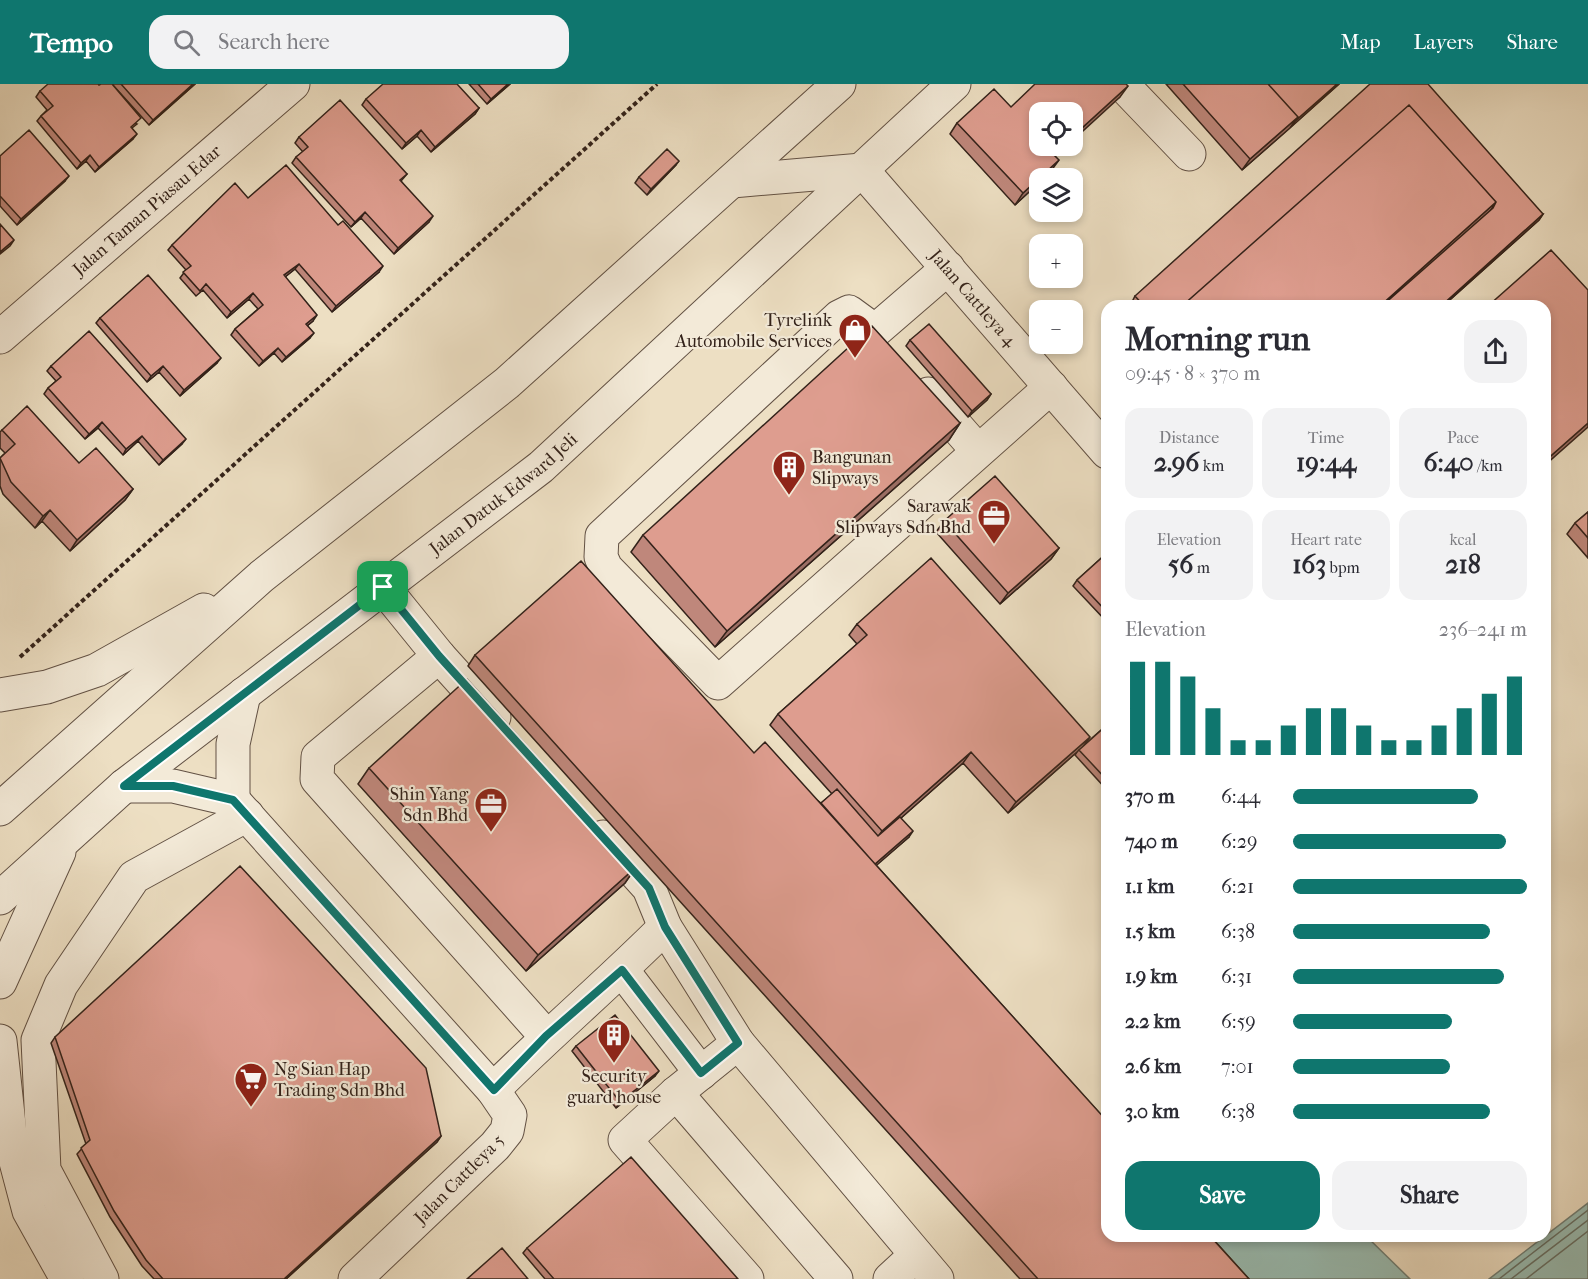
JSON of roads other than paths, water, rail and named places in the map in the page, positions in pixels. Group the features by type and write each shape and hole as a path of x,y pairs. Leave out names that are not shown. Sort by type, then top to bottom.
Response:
{"street":[{"name":"Jalan Taman Piasau Edar","path":"0,338 293,84"},
{"path":"0,809 262,576 507,383 839,84"},
{"name":"Jalan Datuk Edward Jeli","path":"0,898 124,786 541,468 954,84"},
{"path":"1122,84 1189,154"},
{"path":"732,181 862,170"},
{"name":"Jalan Cattleya 4","path":"862,170 1101,445"},
{"path":"875,331 948,268"},
{"path":"978,451 875,331 849,312 839,317 602,536 601,557 606,568 718,683 1051,387"},
{"path":"0,695 47,687 97,670 262,576"},
{"path":"383,587 439,656 512,736"},
{"path":"439,656 318,757 317,779 546,1036"},
{"path":"240,807 233,744 244,694"},
{"path":"124,786 173,786 240,807"},
{"path":"102,1279 44,1170 38,1040 61,985 134,877 240,807"},
{"name":"Jalan Cattleya 5","path":"240,807 494,1090 510,1115 507,1131 495,1146 355,1279"},
{"path":"584,816 649,888 665,927 738,1043 927,1267 890,1279"},
{"path":"0,982 65,839"},
{"path":"494,1090 546,1036 622,970 665,927"},
{"path":"622,970 701,1073"},
{"path":"0,1041 10,1143 29,1211 67,1279"},
{"path":"738,1043 676,1093 625,1140 747,1279"},
{"path":"676,1093 836,1279"}],"water":[{"path":"1588,1203 1588,1279 1489,1279 1537,1242 1551,1242 1551,1231"},
{"path":"1205,1242 1372,1242 1410,1279 1239,1279"}],"place":[{"name":"Tyrelink Automobile Services","path":"855,359"},
{"name":"Bangunan Slipways","path":"789,496"},
{"name":"Sarawak Slipways Sdn Bhd","path":"994,545"},
{"name":"Shin Yang Sdn Bhd","path":"491,833"},
{"name":"Security guard house","path":"614,1064"},
{"name":"Ng Sian Hap Trading Sdn Bhd","path":"251,1108"}]}
